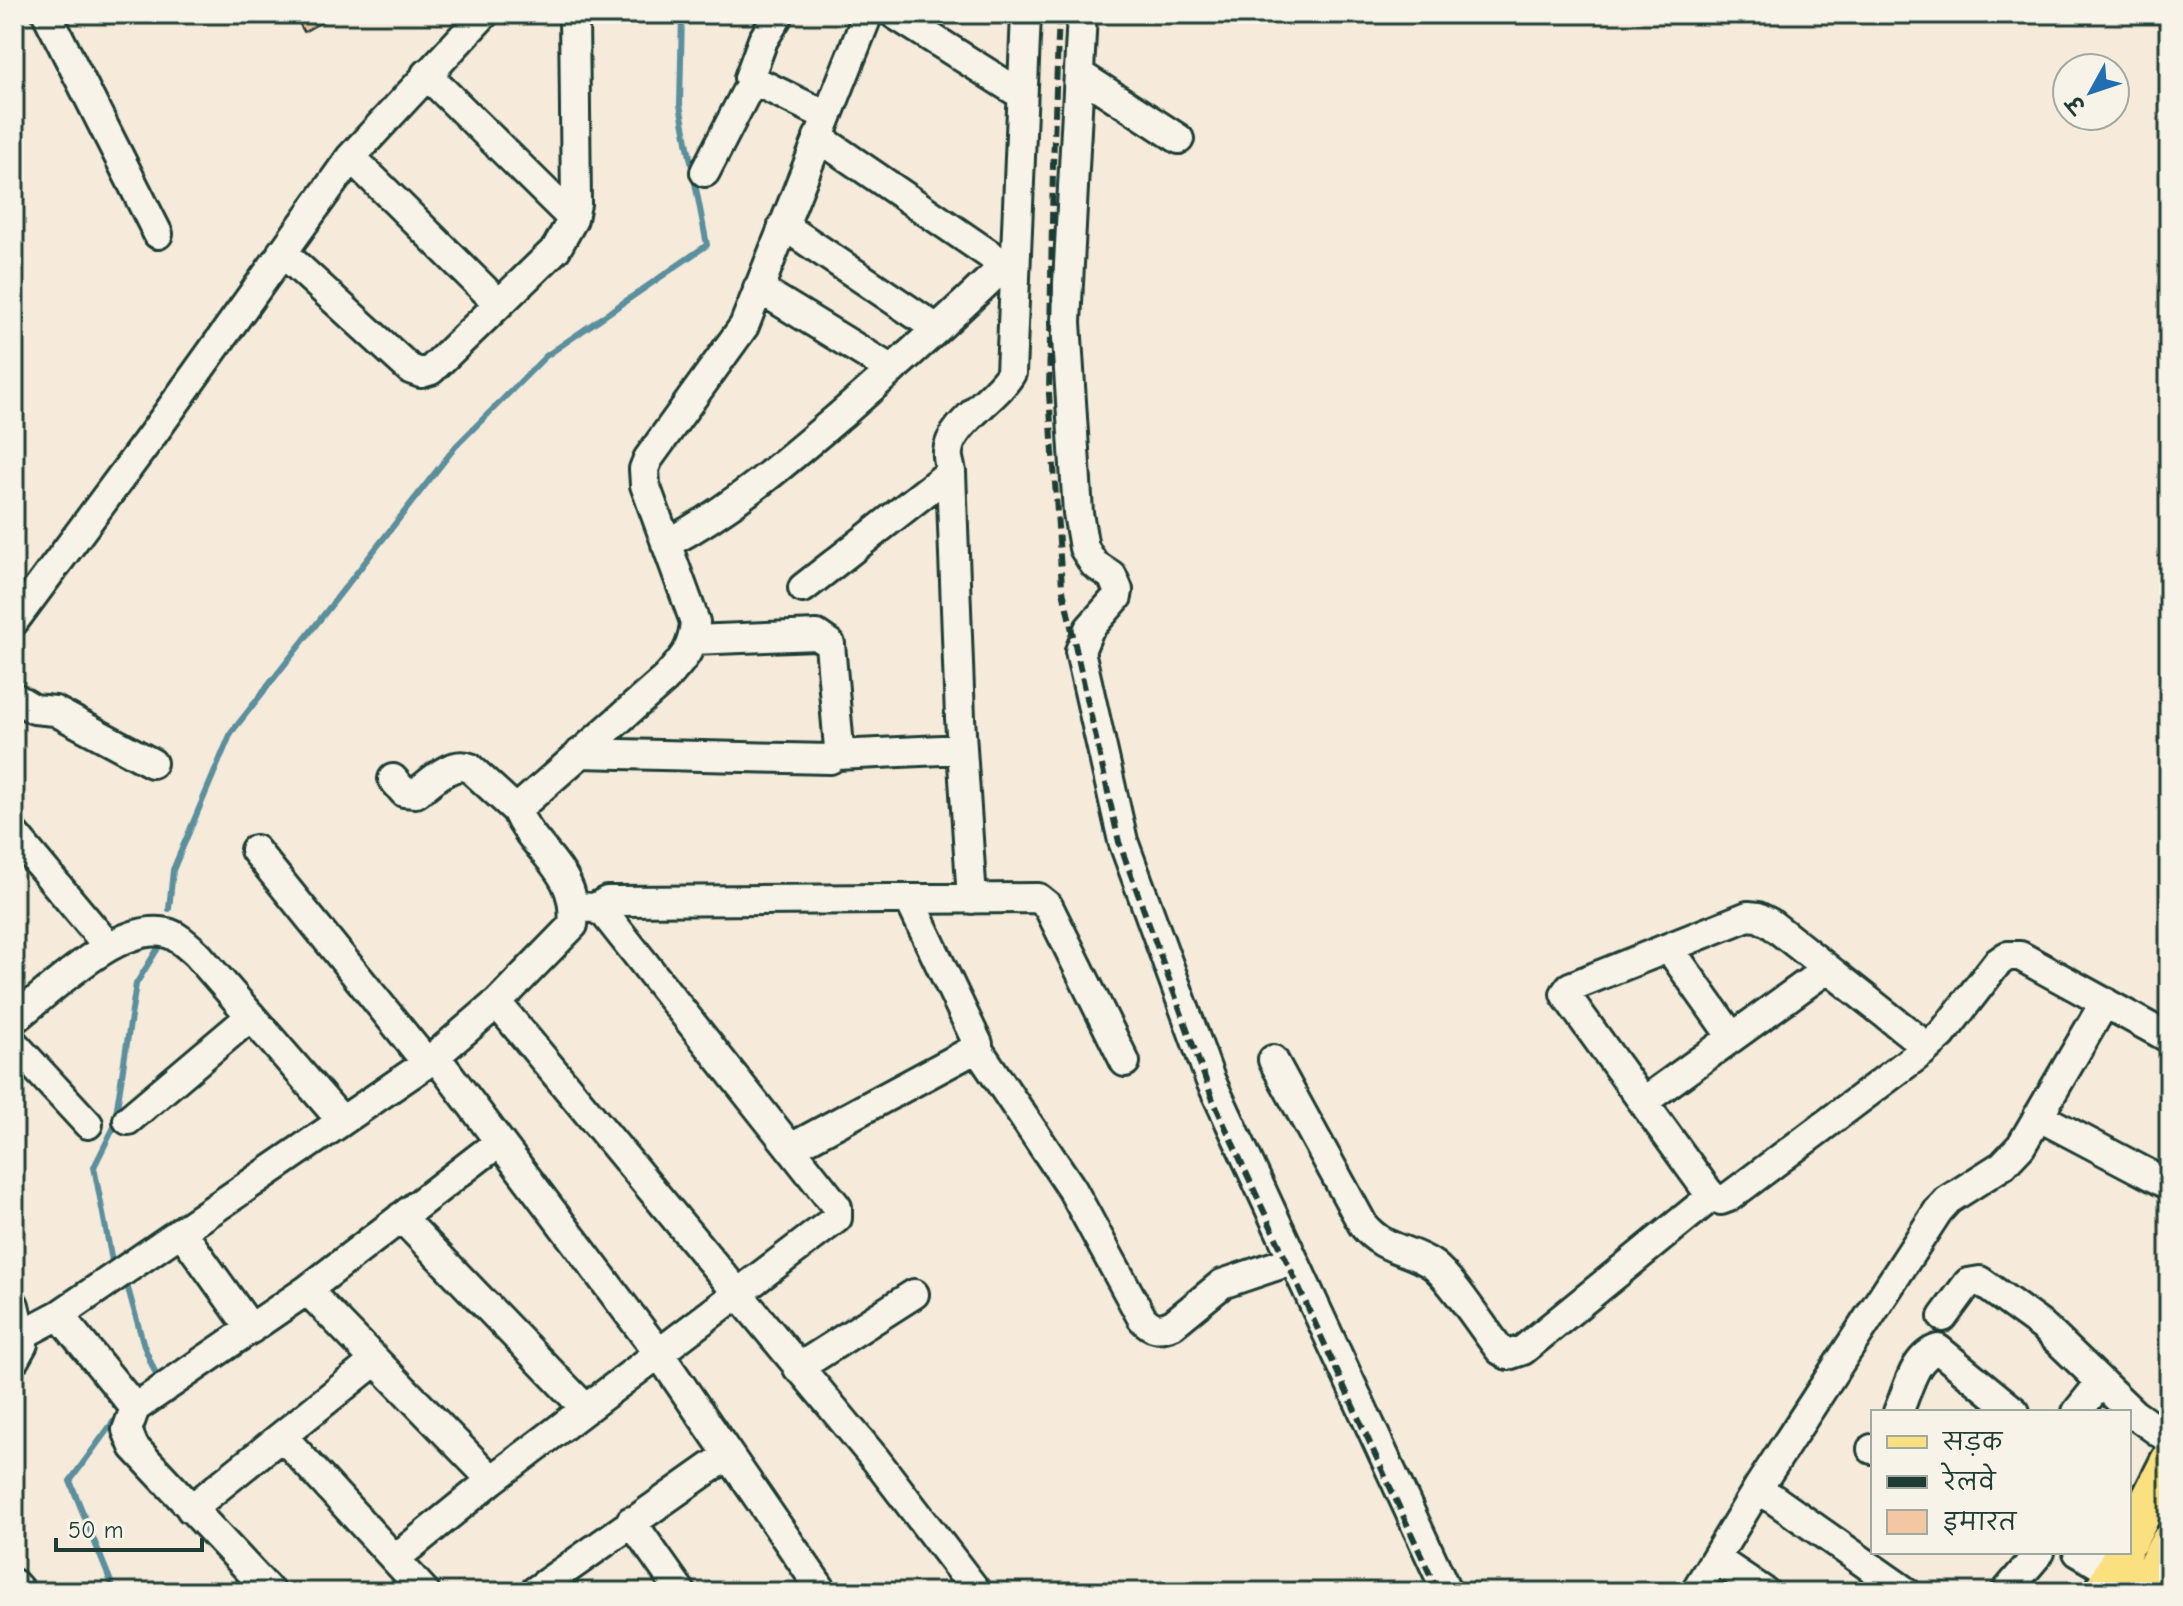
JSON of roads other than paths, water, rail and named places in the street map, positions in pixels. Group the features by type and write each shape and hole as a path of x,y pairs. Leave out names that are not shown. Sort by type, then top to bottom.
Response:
{"main road":[{"path":"2131,1536 2169,1461"},
{"path":"2125,1580 2169,1542"}],"street":[{"path":"47,14 158,234"},
{"path":"14,621 150,438 351,157 484,14"},
{"path":"282,252 410,369 421,373 431,370 556,249 573,219 576,204 574,14"},
{"path":"779,14 763,40 748,75 752,81 823,126 1010,268"},
{"path":"516,810 665,679 686,654 693,640 695,622 645,485 644,469 648,459 744,326 868,14"},
{"path":"894,14 1022,95"},
{"path":"1082,14 1066,322 1078,513 1088,557 1112,576 1118,590 1117,597 1089,629 1080,651 1123,841 1210,1079 1447,1592"},
{"path":"972,899 948,452 952,440 1011,373 1010,268 1022,95 1019,18"},
{"path":"426,74 573,219"},
{"path":"1079,74 1179,139"},
{"path":"705,172 752,81"},
{"path":"351,157 499,304"},
{"path":"783,225 937,329"},
{"path":"666,544 703,524 784,465 1010,268"},
{"path":"758,288 892,370"},
{"path":"803,588 951,472"},
{"path":"693,640 817,635 824,638 830,644 839,748 837,755"},
{"path":"14,697 34,709 55,711 152,763"},
{"path":"580,753 830,759 837,755 962,749"},
{"path":"393,779 404,792 416,793 453,766 462,764 516,810 585,908 605,914 837,1207 837,1218 585,1408 396,1558"},
{"path":"14,834 108,946"},
{"path":"255,850 499,1142 658,1352 812,1588"},
{"path":"18,1347 59,1315 431,1059 497,1003 573,925 585,908 607,901 1038,898 1044,901 1125,1062"},
{"path":"909,899 978,1044 977,1048 1072,1189 1148,1324 1163,1328 1173,1324 1222,1284 1293,1260"},
{"path":"1927,1047 1758,917 1748,916 1570,987 1565,994 1712,1196 1721,1200 1927,1047 1954,1019 1997,963 2007,956 2020,956 2169,1038"},
{"path":"14,1019 108,946 134,934 170,933 197,954 342,1121"},
{"path":"1669,948 1732,1037"},
{"path":"1643,1102 1827,969"},
{"path":"1695,1592 1758,1488 1938,1211 1948,1200 2003,1165 2021,1146 2105,1002"},
{"path":"497,1003 876,1460 977,1592"},
{"path":"128,1120 251,1016"},
{"path":"14,1044 88,1124"},
{"path":"791,1148 977,1048"},
{"path":"1273,1060 1363,1225 1383,1244 1416,1256 1439,1270 1500,1350 1508,1355 1523,1350 1712,1196"},
{"path":"2038,1116 2169,1185"},
{"path":"270,1592 134,1447 127,1430 135,1408 307,1290 499,1142"},
{"path":"401,1217 585,1408"},
{"path":"181,1231 251,1329"},
{"path":"1943,1317 1968,1283 1980,1281 2045,1328 2144,1422 2169,1439"},
{"path":"307,1290 492,1480"},
{"path":"798,1368 914,1294"},
{"path":"14,1305 18,1347"},
{"path":"59,1315 135,1408"},
{"path":"1899,1410 1917,1367 1933,1350 1938,1349 2013,1410"},
{"path":"191,1509 375,1361"},
{"path":"2079,1410 2101,1382"},
{"path":"282,1436 425,1592"},
{"path":"534,1592 570,1581 631,1521 728,1455"},
{"path":"1758,1488 1906,1592"},
{"path":"631,1521 681,1592"},
{"path":"2006,1592 2038,1554"},
{"path":"2081,1554 2125,1580"},
{"path":"1716,1559 1765,1592"},
{"path":"14,1584 21,1592"}],"waterway":[{"path":"169,909 173,870 231,733 456,446 546,356 707,245 680,105 682,14"},
{"path":"112,1261 94,1167 114,1127 136,984 160,945"},
{"path":"126,1281 144,1346 157,1377 154,1381"},
{"path":"113,1422 70,1481 115,1592"}],"railway":[{"path":"1059,14 1049,394 1062,586 1119,842 1213,1100 1438,1592"}]}
